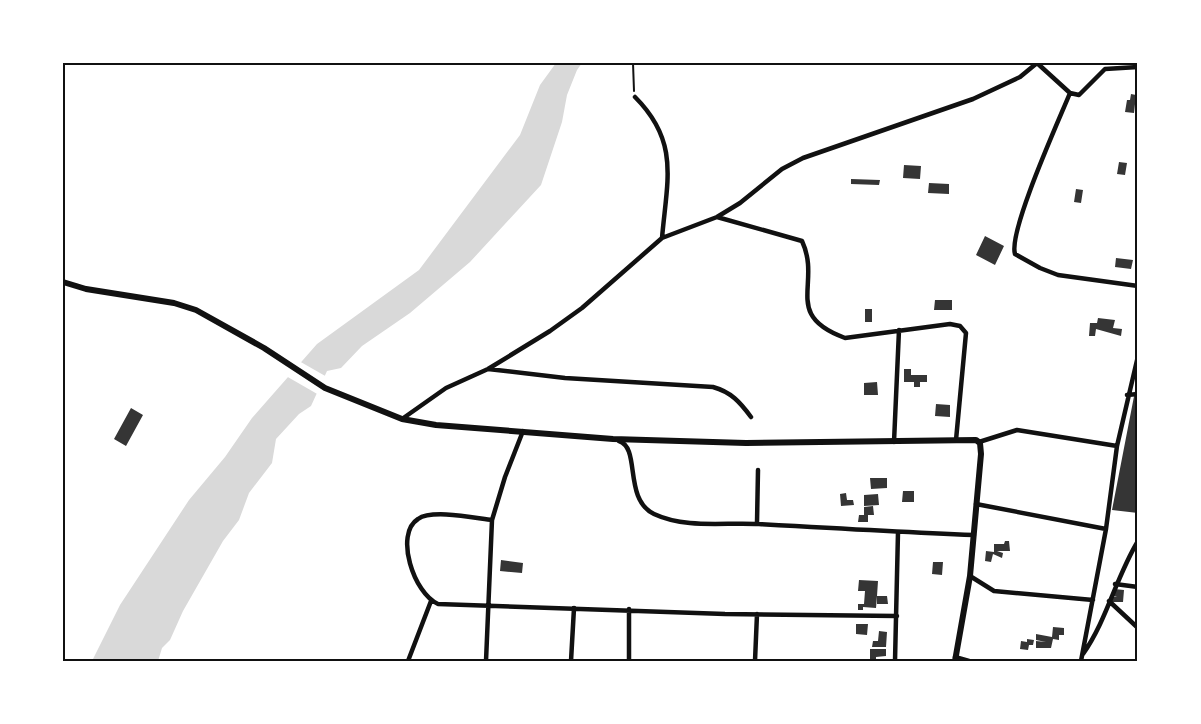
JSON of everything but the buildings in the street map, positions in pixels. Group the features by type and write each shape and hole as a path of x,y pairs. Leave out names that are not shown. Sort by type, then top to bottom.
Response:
{"street":[{"path":"402,419 446,388 488,369 550,331 582,308 662,238 717,217 740,203 782,169 803,158 973,99 1020,77 1037,63 1070,93 1083,93 1096,76 1105,69 1138,67"},
{"path":"1070,93 1035,178 1014,241 1015,254 1058,275 1138,286"},
{"path":"635,97 657,122 666,146 667,178 662,238"},
{"path":"717,217 802,240 808,253 807,301 818,326 845,338 950,324 960,326 966,333 956,440"},
{"path":"63,282 86,290 174,303 196,310 264,348 325,388 402,419 471,429 614,439 746,443 956,440 979,442 1017,430 1117,446"},
{"path":"894,442 899,330"},
{"path":"1081,659 1106,529 1117,446 1127,395 1138,356"},
{"path":"488,369 565,378 713,387 739,400 751,417"},
{"path":"1127,395 1138,394"},
{"path":"486,661 492,520 505,477 523,431"},
{"path":"614,439 625,443 631,452 631,474 638,500 651,513 684,522 974,535"},
{"path":"969,661 955,659 970,576 981,454 979,442"},
{"path":"756,524 758,470"},
{"path":"976,504 1106,529"},
{"path":"492,520 432,514 416,519 412,525 408,548 409,561 424,594 431,601 757,614 897,616"},
{"path":"895,661 898,532"},
{"path":"1081,659 1092,642 1115,584 1138,541"},
{"path":"970,576 994,591 1093,600"},
{"path":"1115,584 1138,587"},
{"path":"408,661 431,601"},
{"path":"1109,601 1138,628"},
{"path":"571,661 574,608"},
{"path":"629,609 629,661"},
{"path":"755,661 757,614"}],"path":[{"path":"633,63 635,97"}],"shaded area":[{"path":"556,63 582,63 567,95 562,122 541,185 470,262 410,313 362,346 341,368 327,371 311,406 299,414 276,439 272,463 249,493 239,520 223,541 183,611 170,640 162,648 158,661 92,661 120,605 189,500 225,457 252,418 317,344 419,270 520,135 540,85"}],"pier":[{"path":"299,361 327,377 319,395 286,376"}]}
